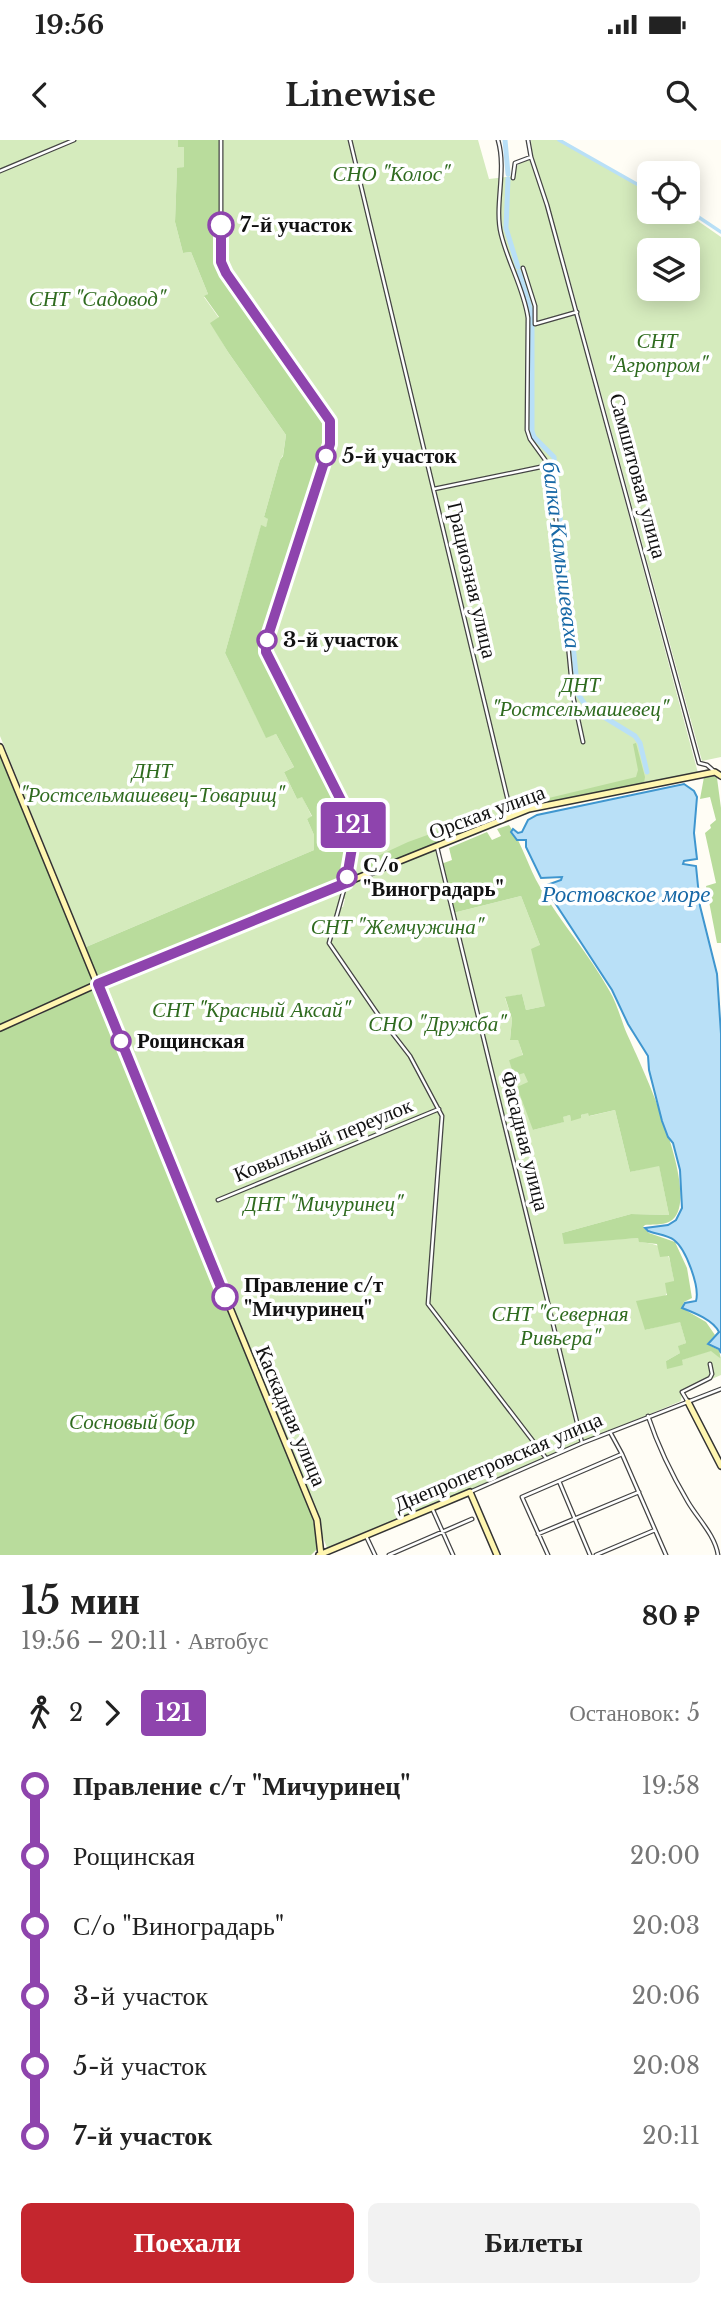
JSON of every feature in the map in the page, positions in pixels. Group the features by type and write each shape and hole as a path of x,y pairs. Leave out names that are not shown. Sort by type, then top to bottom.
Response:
{"street":[{"path":"0,171 74,140"},
{"path":"221,140 223,267 325,413 332,428 330,444 266,642 266,652 352,824 354,836 346,883 329,943 410,1056 439,1109 443,1124 428,1304 546,1458"},
{"name":"Грациозная улица","path":"350,140 509,805 500,821"},
{"path":"498,140 502,164 500,230 528,318 527,430 530,439 550,465 556,500 573,696 583,741"},
{"name":"Самшитовая улица","path":"528,140 699,763 707,765 718,774"},
{"path":"513,177 516,163 531,157"},
{"path":"523,268 535,306 536,324 577,312"},
{"path":"434,489 550,465"},
{"name":"Каскадная улица","path":"0,747 317,1520 320,1555"},
{"name":"Орская улица","path":"0,1028 98,984 500,821 546,805 718,774"},
{"name":"Фасадная улица","path":"437,847 582,1443"},
{"name":"Ковыльный переулок","path":"218,1199 439,1109"},
{"path":"710,1364 710,1378 682,1392 721,1466"},
{"name":"Днепропетровская улица","path":"320,1555 582,1443 721,1390"},
{"path":"648,1416 674,1476 712,1538 718,1555"},
{"path":"610,1432 666,1555"},
{"path":"548,1555 522,1497 622,1454"},
{"path":"559,1481 590,1555"},
{"path":"470,1492 496,1555"},
{"path":"538,1534 639,1492"},
{"path":"432,1508 453,1555"},
{"path":"389,1555 472,1519"},
{"path":"596,1555 655,1530"},
{"path":"366,1535 375,1555"}],"green space":[{"name":"ДНТ \"Ростсельмашевец-Товарищ\"","path":"0,140 178,140 178,147 184,147 184,167 177,169 175,222 183,253 191,252 208,294 204,297 219,318 211,323 286,435 283,455 264,517 269,519 266,527 261,526 225,653 266,737 276,734 294,767 284,772 297,799 302,796 312,817 307,819 314,835 314,850 86,947 0,736"},
{"path":"178,140 219,140 219,251 222,272 323,413 327,433 261,640 261,653 352,827 352,842 342,883 104,979 96,974 86,947 314,850 314,835 307,819 312,816 302,797 297,799 284,772 294,767 276,734 266,738 225,653 261,525 266,527 268,519 264,517 283,456 286,435 210,323 219,317 204,296 208,294 191,252 183,253 175,222 177,168 184,167 184,147 178,147"},
{"path":"219,140 478,140 489,179 514,176 518,165 529,159 545,203 698,773 533,807 342,883 352,842 261,653 261,640 327,433 323,413 222,272 219,251"},
{"name":"СНТ \"Агропром\"","path":"531,140 562,140 637,186 637,224 700,222 721,237 721,757 702,761 560,244 532,155"},
{"path":"636,743 645,777 644,783 518,809 528,803 636,777 638,770 633,744"},
{"path":"0,753 92,978 90,984 54,1003 0,1026"},
{"path":"712,775 717,778 721,808 721,943 717,943 706,886 716,883 705,833 716,820 710,797 700,799 704,777"},
{"path":"480,816 483,827 368,872 365,862 408,842"},
{"path":"509,825 540,887 612,995 655,1098 674,1154 680,1202 672,1220 643,1227 649,1233 675,1242 687,1268 692,1298 684,1302 682,1308 706,1322 715,1335 707,1344 719,1350 721,1359 711,1351 682,1360 683,1365 667,1369 666,1361 680,1353 678,1346 686,1343 680,1322 645,1330 636,1301 667,1295 665,1283 674,1281 669,1256 660,1257 657,1244 639,1242 638,1238 564,1244 562,1233 631,1214 669,1215 659,1166 630,1172 615,1110 589,1116 588,1113 571,1121 570,1115 563,1117 564,1122 533,1130 517,1087 528,1082 524,1073 514,1076 509,1060 523,1055 518,1040 510,1040 512,1019 505,997 522,994 526,1010 545,1006 531,949 540,945 521,896 453,913 441,864 452,860 449,848 487,832 492,840 501,836 497,829"},
{"path":"437,848 453,913 521,896 540,945 545,1006 526,1010 522,994 505,998 512,1019 510,1039 518,1039 523,1056 509,1060 525,1073 529,1082 533,1130 563,1122 562,1117 570,1115 571,1120 588,1112 590,1116 615,1110 630,1172 659,1165 669,1215 631,1214 562,1233 571,1242 638,1238 640,1242 663,1249 669,1258 674,1281 645,1330 680,1321 686,1343 679,1346 680,1353 666,1361 683,1365 681,1360 712,1350 721,1359 721,1375 682,1392 681,1401 328,1550 127,1056 133,1054 128,1040 122,1041 100,987 104,983 343,884 339,906 343,907 346,885"},
{"name":"Сосновый бор","path":"91,988 96,990 307,1501 317,1534 317,1549 311,1555 0,1555 0,1031 39,1015"}],"water":[{"name":"Ростовское море","path":"684,784 694,791 697,797 694,833 697,859 684,861 683,864 696,866 700,906 717,974 721,1034 721,1353 719,1349 708,1344 719,1332 713,1324 682,1308 685,1303 696,1301 697,1295 694,1278 683,1251 671,1238 645,1228 668,1225 676,1220 682,1208 680,1170 673,1143 662,1121 648,1056 628,1024 612,990 544,886 561,880 562,877 541,878 526,847 526,840 517,840 511,832 513,829 518,833 522,832 528,820 537,815"}],"waterway":[{"name":"балка Камышеваха","path":"505,140 508,174"},
{"path":"559,140 637,184"},
{"name":"балка Камышеваха","path":"508,179 506,228 518,267"},
{"path":"700,218 721,232"},
{"name":"балка Камышеваха","path":"519,272 532,314 532,431 534,437 554,457 578,694 586,706 635,736 640,743 647,772"}],"bus line":[{"name":"121","path":"221,225 221,262 226,273 303,381 332,428 330,444 266,642 266,652 354,829 346,883 98,984 146,1101 157,1135 225,1297"}],"place":[{"name":"7-й участок","path":"221,225"},
{"name":"5-й участок","path":"326,456"},
{"name":"3-й участок","path":"267,640"},
{"name":"С/о \"Виноградарь\"","path":"347,877"},
{"name":"Рощинская","path":"121,1041"},
{"name":"Правление с/т \"Мичуринец\"","path":"225,1297"}],"park label":[{"name":"СНО \"Колос\"","path":"391,174"},
{"name":"СНТ \"Садовод\"","path":"97,299"},
{"name":"ДНТ \"Ростсельмашевец\"","path":"580,697"},
{"name":"СНТ \"Жемчужина\"","path":"397,927"},
{"name":"СНТ \"Красный Аксай\"","path":"251,1010"},
{"name":"СНО \"Дружба\"","path":"437,1024"},
{"name":"ДНТ \"Мичуринец\"","path":"323,1204"},
{"name":"СНТ \"Северная Ривьера\"","path":"560,1326"}]}
